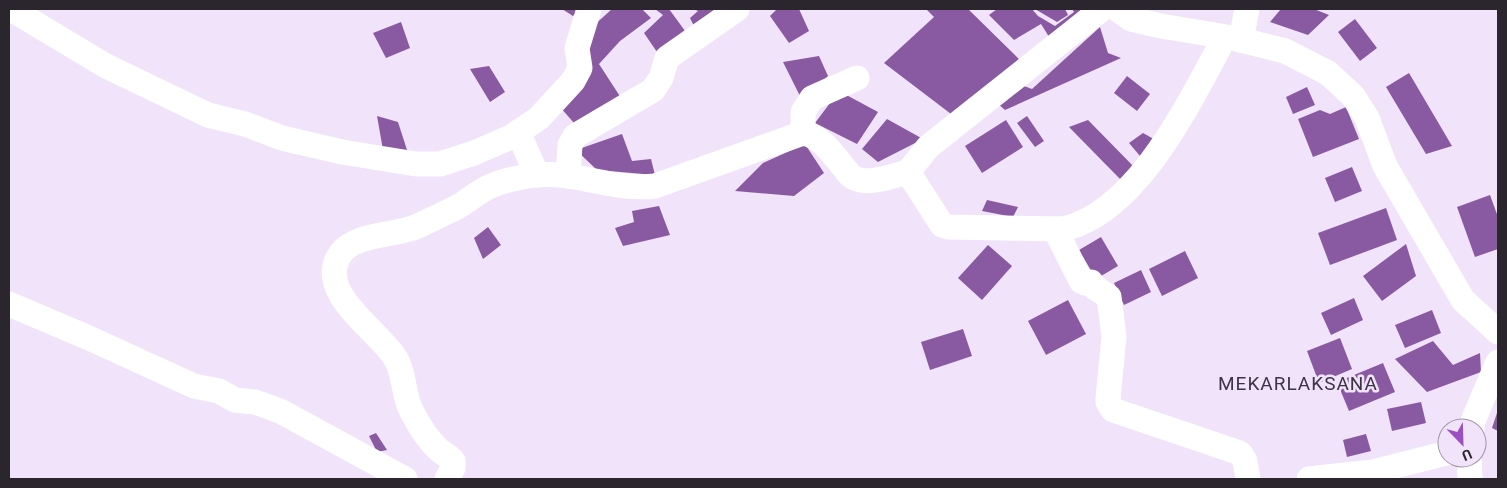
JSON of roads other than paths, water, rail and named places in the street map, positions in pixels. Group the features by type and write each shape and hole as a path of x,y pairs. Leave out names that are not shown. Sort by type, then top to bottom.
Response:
{"street":[{"path":"11,9 106,66 181,104 208,115 245,124 282,138 342,152 416,164 440,164 474,153 518,132 539,118 573,81 580,68 577,48 589,9"},
{"path":"568,176 570,145 575,136 653,90 661,78 666,58 737,9"},
{"path":"447,479 453,468 453,461 448,455 439,450 426,435 410,408 404,378 397,360 388,347 348,307 340,294 335,279 336,265 341,254 359,240 414,228 461,205 490,186 524,177 537,175 568,176 624,187 641,188 655,186 804,134 812,135 820,140 856,181 867,181 908,172 928,147 1102,9"},
{"path":"1117,9 1131,19 1233,38 1285,51 1328,73 1353,96 1366,118 1385,166 1463,300 1498,332"},
{"path":"908,172 942,225 948,228 1055,229 1074,227 1107,210 1148,167 1233,38 1247,9"},
{"path":"804,134 803,112 812,98 858,78"},
{"path":"518,132 537,175"},
{"path":"1055,229 1081,280 1085,283 1090,282 1109,297 1114,337 1108,398 1113,410 1240,453 1245,461 1248,479"},
{"path":"9,304 194,386 219,391 235,400 255,402 280,411 405,479"},
{"path":"1475,418 1498,362"},
{"path":"1309,479 1372,472 1437,456"}],"district":[{"name":"MEKARLAKSANA","path":"1298,383"}]}
